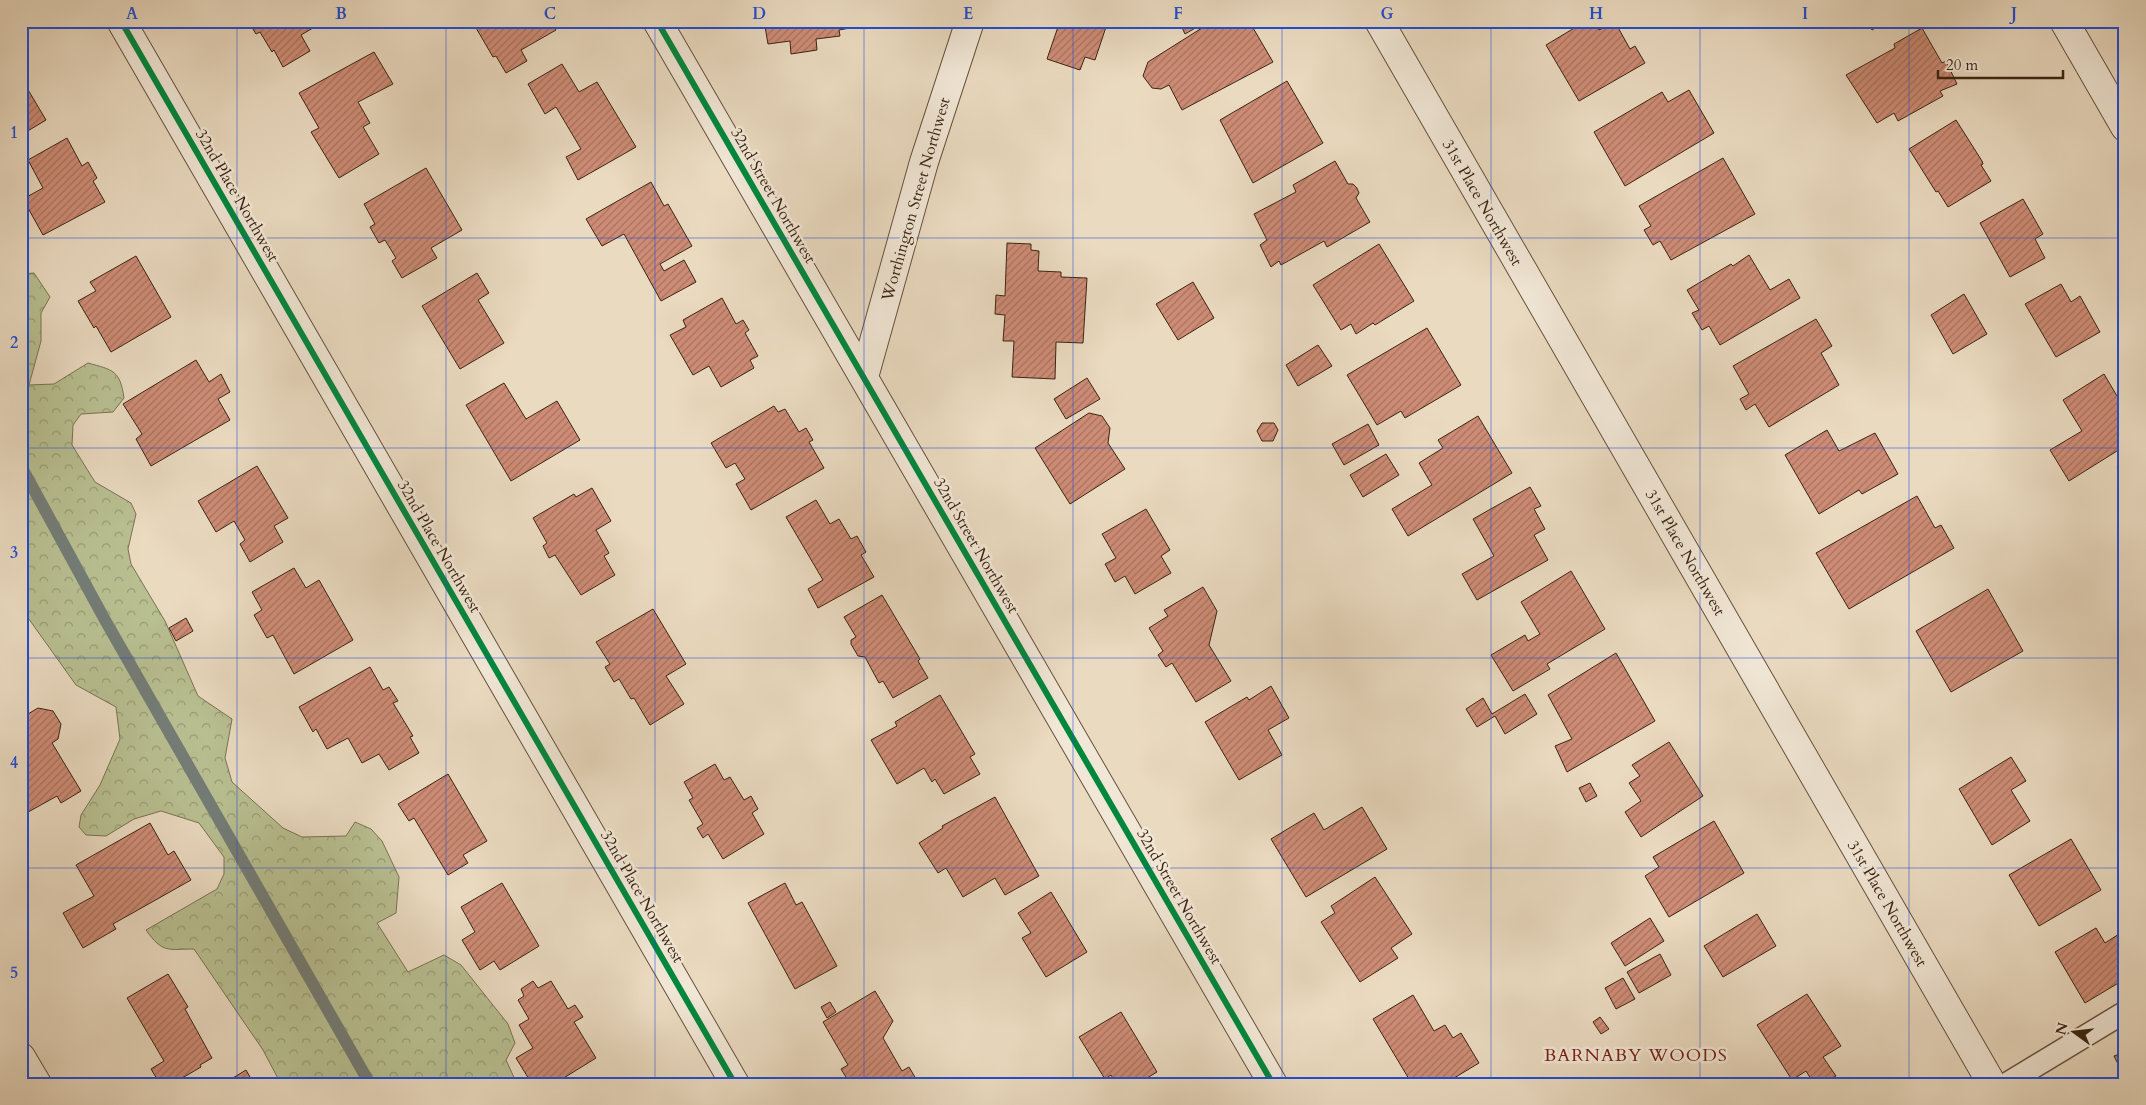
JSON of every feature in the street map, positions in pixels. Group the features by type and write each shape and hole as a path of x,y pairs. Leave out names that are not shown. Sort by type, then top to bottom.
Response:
{"street":[{"name":"32nd Place Northwest","path":"121,21 735,1084"},
{"name":"32nd Street Northwest","path":"657,21 1273,1084"},
{"name":"Worthington Street Northwest","path":"864,377 924,162 970,21"},
{"name":"31st Place Northwest","path":"1379,21 1992,1084"},
{"path":"2064,21 2125,127"},
{"path":"21,1056 37,1084"}],"lane":[{"path":"2006,1084 2125,1012"}],"green space":[{"path":"34,273 50,297 41,313 41,341 29,385 54,384 88,363 104,367 117,376 124,398 113,412 81,414 73,425 72,445 95,482 131,503 136,514 128,549 131,564 165,621 198,696 232,719 225,758 232,782 283,828 302,837 346,836 355,822 371,829 382,841 399,877 396,913 377,923 408,972 444,955 461,965 508,1024 515,1043 506,1060 517,1084 281,1084 263,1050 194,949 167,949 157,943 146,930 217,889 224,874 224,857 199,823 161,811 134,819 106,836 86,835 79,827 81,815 100,785 120,739 116,707 76,685 21,608 21,523 28,520 28,486 21,466 21,274"}],"building":[{"path":"248,21 316,21 318,25 301,35 310,51 283,67 274,50 272,52 260,32 256,34"},
{"path":"472,21 551,21 556,30 521,50 527,61 506,73 496,56 493,57"},
{"path":"764,21 870,21 871,24 839,30 840,36 816,39 817,50 791,54 790,41 768,44"},
{"path":"1060,21 1108,21 1095,60 1085,57 1080,70 1047,59"},
{"path":"1179,21 1195,21 1197,27 1185,34"},
{"path":"1213,21 1249,21 1273,62 1182,110 1169,85 1161,89 1152,88 1143,76 1148,62"},
{"path":"1586,21 1594,21 1599,30 1615,22 1630,49 1635,46 1645,63 1579,101 1546,45"},
{"path":"1868,21 1887,21 1872,30"},
{"path":"1922,28 1942,63 1946,61 1957,84 1940,91 1943,96 1898,121 1894,113 1877,123 1846,75 1895,48 1894,44"},
{"path":"374,52 393,84 358,102 370,123 363,127 379,154 339,178 311,132 319,128 299,93"},
{"path":"562,64 579,92 597,82 636,147 578,180 566,157 581,149 556,107 545,114 528,84"},
{"path":"1287,81 1323,143 1253,183 1220,120"},
{"path":"24,83 46,120 21,135 21,84"},
{"path":"1689,90 1714,133 1625,186 1594,132 1662,92 1668,102"},
{"path":"1956,120 1982,161 1983,164 1981,165 1991,181 1948,207 1938,191 1936,192 1909,149"},
{"path":"67,138 82,166 88,162 97,178 93,181 105,202 43,235 23,199 43,188 28,160"},
{"path":"1723,158 1755,214 1671,260 1660,241 1653,245 1644,230 1651,226 1639,206"},
{"path":"1335,161 1348,184 1353,184 1357,188 1359,193 1356,198 1370,222 1327,247 1324,241 1281,265 1279,261 1271,267 1260,245 1267,240 1254,214 1296,192 1293,185"},
{"path":"426,168 462,230 431,248 437,258 402,278 392,261 396,258 385,240 379,243 370,227 375,224 364,204"},
{"path":"651,182 664,206 668,204 692,246 660,264 664,271 684,260 696,282 661,301 624,234 602,246 586,219"},
{"path":"2023,199 2043,234 2035,239 2045,258 2010,277 1980,223"},
{"path":"1007,243 1031,244 1031,250 1039,251 1038,271 1061,272 1061,277 1087,278 1083,343 1056,342 1055,379 1012,377 1014,341 1003,341 1005,315 995,314 996,295 1005,296"},
{"path":"1379,244 1414,301 1375,325 1373,323 1356,334 1351,324 1341,330 1313,285"},
{"path":"1749,255 1770,290 1789,279 1800,298 1720,345 1709,326 1702,330 1692,313 1699,310 1687,290 1731,264 1733,266"},
{"path":"136,256 171,317 111,352 96,326 94,328 78,301 96,291 90,282"},
{"path":"477,273 489,293 478,300 504,343 460,369 422,306"},
{"path":"1193,282 1214,318 1178,340 1156,304"},
{"path":"2061,284 2071,302 2080,296 2100,332 2056,357 2025,304"},
{"path":"1964,294 1987,334 1953,354 1931,315"},
{"path":"722,298 736,324 743,320 749,330 745,333 758,356 750,360 754,368 721,387 709,366 693,375 670,335 686,327 683,320"},
{"path":"1816,319 1832,346 1821,353 1839,385 1769,427 1755,404 1746,410 1740,399 1749,394 1733,366"},
{"path":"1427,328 1461,385 1405,418 1401,411 1377,425 1347,375"},
{"path":"1318,345 1332,366 1298,386 1286,365"},
{"path":"196,360 209,382 221,374 230,392 218,399 230,420 151,466 136,439 142,434 123,404"},
{"path":"2104,374 2117,396 2124,392 2125,394 2125,446 2069,481 2050,450 2082,431 2063,400"},
{"path":"1087,378 1100,399 1066,419 1054,399"},
{"path":"504,383 526,419 557,401 580,440 511,481 466,405"},
{"path":"774,406 778,412 785,409 799,432 806,428 813,440 809,442 824,468 751,510 736,484 745,479 735,463 726,468 711,443"},
{"path":"1089,413 1102,416 1110,428 1108,443 1125,469 1070,504 1035,448"},
{"path":"1478,416 1512,473 1408,536 1392,509 1432,485 1419,463 1443,448 1438,440"},
{"path":"1262,423 1274,423 1278,430 1273,441 1262,441 1257,431"},
{"path":"1368,424 1379,445 1344,465 1332,444"},
{"path":"1827,430 1839,451 1875,433 1898,474 1862,494 1859,490 1819,514 1785,455"},
{"path":"1386,454 1399,475 1363,497 1350,475"},
{"path":"2125,462 2125,478 2117,467"},
{"path":"257,466 288,518 274,526 283,542 250,562 240,544 245,540 234,521 216,532 198,501"},
{"path":"1530,487 1541,506 1534,509 1545,529 1534,535 1548,560 1477,600 1462,574 1494,556 1473,519"},
{"path":"592,488 611,521 596,530 609,553 604,556 615,575 581,595 555,555 549,558 543,546 547,543 533,518 574,494 576,497"},
{"path":"1917,496 1935,528 1941,525 1954,548 1849,609 1816,553"},
{"path":"816,500 830,524 839,519 851,539 857,536 866,552 861,555 874,577 818,608 808,589 823,580 786,517"},
{"path":"1146,509 1170,550 1161,556 1171,573 1135,594 1125,576 1115,582 1105,564 1116,558 1102,534"},
{"path":"294,568 306,588 319,580 353,640 294,674 273,635 267,638 254,615 262,610 252,592"},
{"path":"1571,571 1605,629 1547,664 1550,669 1513,691 1491,655 1525,635 1528,641 1540,634 1521,602"},
{"path":"1203,587 1217,611 1209,645 1231,681 1196,702 1172,663 1166,667 1158,655 1163,651 1149,628 1168,616 1164,610"},
{"path":"1988,589 2023,651 1951,692 1916,631"},
{"path":"882,595 920,659 918,661 928,678 893,698 883,681 879,683 865,657 858,656 851,644 851,640 856,637 844,617"},
{"path":"653,609 686,664 666,676 684,704 650,725 634,698 631,699 619,679 614,682 605,667 610,664 596,642"},
{"path":"186,618 193,631 176,641 169,628"},
{"path":"1616,653 1655,721 1567,772 1555,746 1572,739 1548,695"},
{"path":"370,667 383,690 389,687 398,701 393,703 413,736 410,737 419,753 389,770 379,754 362,763 348,738 327,749 316,729 313,732 299,707"},
{"path":"1271,686 1289,718 1268,730 1282,755 1239,780 1205,722 1247,697 1249,700"},
{"path":"1525,694 1537,714 1505,734 1495,716 1477,727 1466,709 1483,698 1492,714"},
{"path":"940,695 975,754 970,757 980,774 944,794 935,779 932,782 924,768 897,784 871,740 897,726 895,722"},
{"path":"38,708 53,711 61,724 58,739 52,743 81,791 61,803 57,796 21,816 21,712 24,710 28,714"},
{"path":"1669,742 1703,796 1641,837 1625,812 1641,801 1629,783 1640,776 1632,765"},
{"path":"2011,757 2026,781 2011,790 2030,821 1992,845 1959,789"},
{"path":"715,764 724,780 730,777 744,800 751,796 758,809 752,813 764,834 723,859 708,834 703,838 697,828 703,824 689,800 693,798 684,782"},
{"path":"448,774 487,841 463,855 468,863 448,875 414,818 409,821 398,804"},
{"path":"1590,783 1597,796 1586,802 1579,788"},
{"path":"995,797 1039,876 1005,895 995,878 963,897 946,868 938,873 919,843 943,828 942,826"},
{"path":"1362,807 1387,849 1306,897 1271,839 1314,813 1324,830"},
{"path":"1714,821 1744,873 1669,917 1645,876 1659,867 1653,857"},
{"path":"150,823 168,855 174,851 191,880 113,924 116,929 83,948 63,913 94,896 76,865"},
{"path":"2071,839 2101,890 2039,926 2009,875"},
{"path":"1375,877 1412,934 1391,948 1398,958 1360,982 1321,922 1335,913 1331,906"},
{"path":"502,883 539,946 500,970 494,961 480,970 462,940 475,932 461,907"},
{"path":"785,883 796,905 802,902 837,966 795,989 748,903"},
{"path":"1051,892 1087,952 1046,977 1022,938 1031,933 1018,913"},
{"path":"1757,914 1776,946 1723,977 1704,946"},
{"path":"1650,918 1664,941 1625,966 1611,943"},
{"path":"2096,928 2105,943 2119,934 2125,945 2125,979 2085,1003 2055,952"},
{"path":"1660,954 1671,975 1639,993 1627,972"},
{"path":"168,974 188,1007 185,1009 212,1058 200,1065 201,1067 172,1084 160,1084 151,1069 164,1061 127,998"},
{"path":"1623,978 1635,999 1616,1009 1605,988"},
{"path":"533,981 538,988 551,981 568,1009 575,1005 583,1017 574,1022 596,1058 554,1084 532,1084 516,1058 533,1048 519,1025 529,1019 518,1000 524,996 521,989"},
{"path":"875,991 893,1021 883,1038 902,1071 909,1067 919,1084 860,1084 856,1078 849,1082 841,1069 848,1065 823,1022"},
{"path":"1807,994 1841,1046 1823,1057 1836,1076 1823,1084 1814,1084 1806,1071 1792,1080 1757,1025"},
{"path":"1413,995 1434,1031 1445,1025 1453,1038 1461,1033 1479,1063 1444,1084 1412,1084 1373,1019"},
{"path":"830,1002 836,1012 827,1018 821,1007"},
{"path":"1121,1012 1157,1072 1137,1084 1116,1084 1111,1075 1105,1079 1079,1037"},
{"path":"1600,1017 1609,1029 1601,1034 1593,1022"},
{"path":"2125,1052 2125,1078 2114,1056"},
{"path":"246,1070 254,1084 223,1084"}],"waterway":[{"path":"21,466 105,620 370,1084"}],"cycle path":[{"path":"121,21 735,1084"},
{"path":"657,21 1273,1084"}],"district":[{"name":"BARNABY WOODS","path":"1636,1055"}]}
